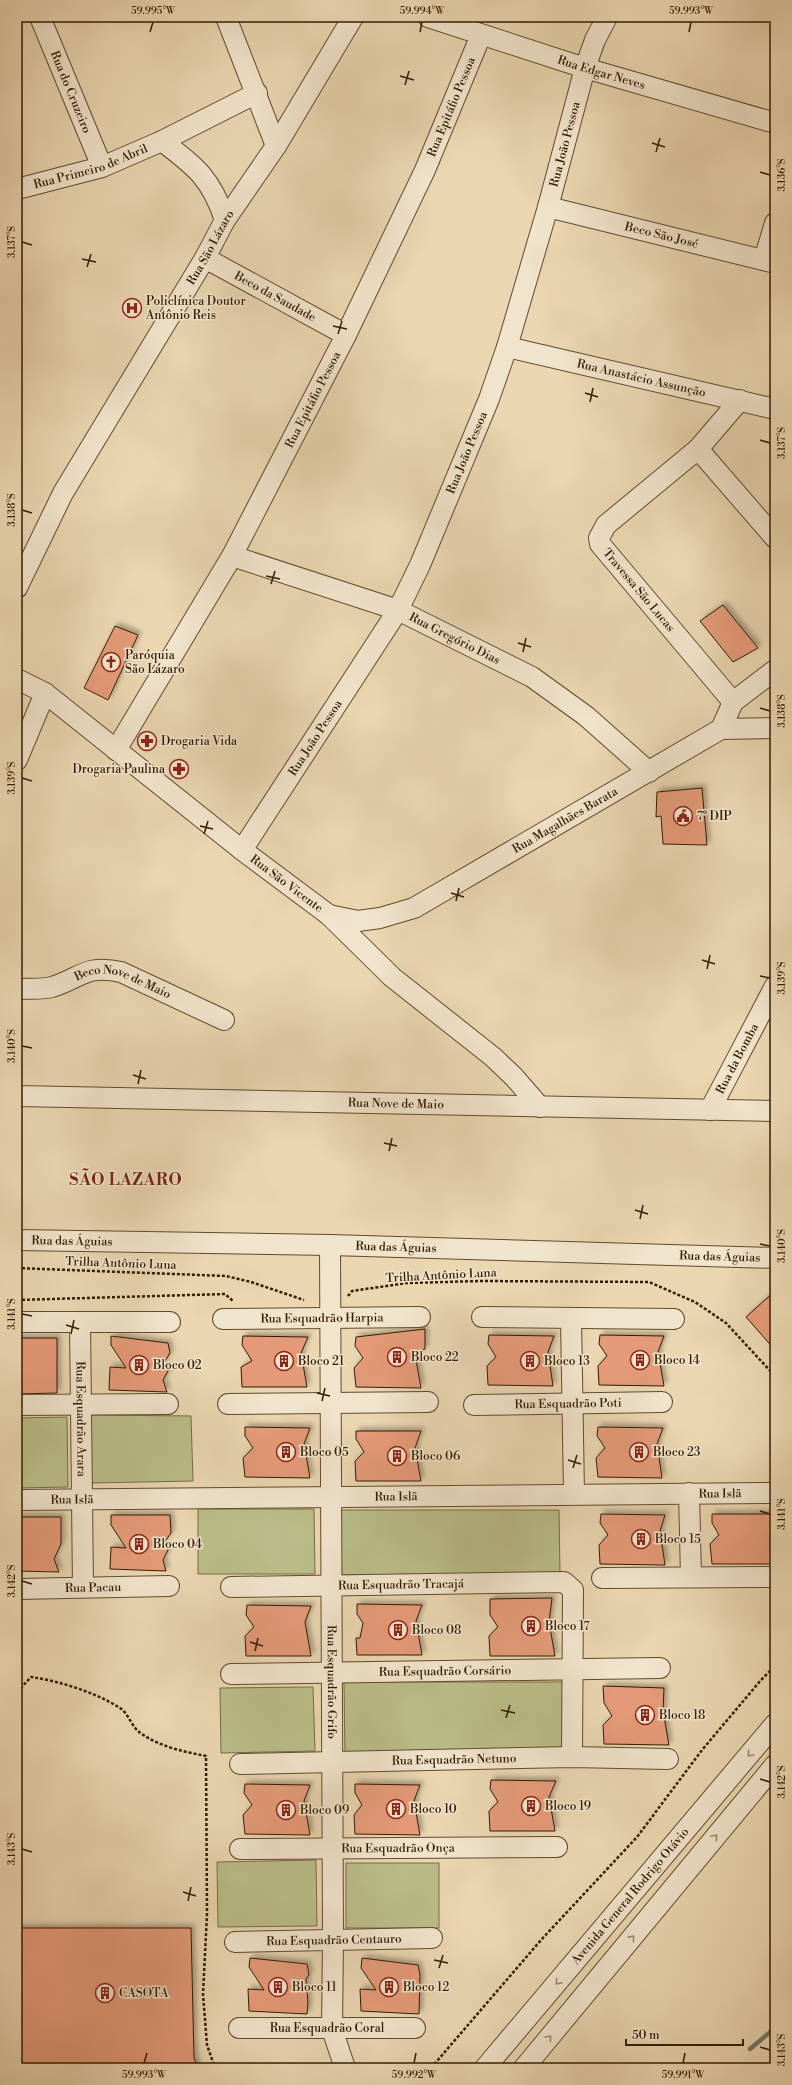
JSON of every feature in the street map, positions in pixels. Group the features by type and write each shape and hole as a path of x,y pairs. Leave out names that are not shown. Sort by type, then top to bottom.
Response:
{"street":[{"path":"226,17 257,93 276,146"},
{"name":"Rua São Lázaro","path":"17,588 63,493 205,258 225,220 276,146 353,17"},
{"name":"Rua Edgar Neves","path":"428,17 481,36 585,68 775,123"},
{"name":"Rua João Pessoa","path":"242,850 398,610 420,565 489,399 507,347 548,207 585,68 595,40 607,17"},
{"name":"Rua do Cruzeiro","path":"43,18 102,167"},
{"name":"Rua Epitáfio Pessoa","path":"116,750 232,556 346,335 425,170 481,36"},
{"name":"Rua Primeiro de Abril","path":"17,188 102,167 162,141 257,93"},
{"name":"Rua Primeiro de Abril","path":"162,141 185,159 207,180 219,201 225,220"},
{"name":"Beco São José","path":"548,207 769,261"},
{"path":"769,261 775,223"},
{"name":"Beco da Saudade","path":"205,258 346,335"},
{"name":"Rua Anastácio Assunção","path":"507,347 775,409"},
{"name":"Travessa São Lucas","path":"733,702 600,544 599,538 606,525 698,449 740,400"},
{"path":"698,449 774,535"},
{"name":"Rua Gregório Dias","path":"232,556 398,610 532,676 586,716 649,772"},
{"path":"775,670 733,702 721,728 775,728"},
{"name":"Rua São Vicente","path":"17,679 45,693 242,850 329,915 392,977 493,1057 514,1078 540,1108"},
{"path":"17,760 45,693"},
{"name":"Rua Magalhães Barata","path":"329,915 358,921 380,918 414,908 649,772 721,728"},
{"name":"Beco Nove de Maio","path":"17,989 51,987 94,969 110,969 121,972 224,1020"},
{"name":"Rua da Bomba","path":"710,1110 775,986"},
{"name":"Rua Nove de Maio","path":"17,1096 540,1108 775,1111"},
{"name":"Rua das Águias","path":"17,1240 330,1245 775,1258"},
{"name":"Rua Esquadrão Grifo","path":"330,1245 333,1849 332,2029 345,2068"},
{"name":"Rua Esquadrão Harpia","path":"223,1319 331,1308 420,1317"},
{"path":"482,1317 674,1319"},
{"path":"571,1318 574,1494"},
{"path":"17,1322 170,1322"},
{"name":"Rua Esquadrão Arara","path":"80,1322 83,1587"},
{"path":"228,1404 428,1402"},
{"name":"Rua Esquadrão Poti","path":"474,1405 662,1402"},
{"path":"17,1405 168,1404"},
{"name":"Rua Islã","path":"17,1500 775,1493"},
{"path":"689,1494 691,1577"},
{"path":"602,1578 775,1577"},
{"name":"Rua Esquadrão Tracajá","path":"231,1587 564,1582 570,1585 573,1590 572,1670"},
{"name":"Rua Pacau","path":"17,1589 169,1586"},
{"name":"Rua Esquadrão Corsário","path":"231,1674 660,1668"},
{"path":"572,1670 572,1757"},
{"name":"Avenida General Rodrigo Otávio","path":"485,2068 775,1724"},
{"name":"Rua Esquadrão Netuno","path":"240,1764 572,1757 668,1759"},
{"path":"524,2068 775,1765"},
{"path":"719,1791 738,1809"},
{"name":"Rua Esquadrão Onça","path":"240,1849 557,1847"},
{"name":"Rua Esquadrão Centauro","path":"235,1942 432,1938"},
{"name":"Rua Esquadrão Coral","path":"238,2028 415,2028"}],"path":[{"name":"Trilha Antônio Luna","path":"17,1268 226,1276 251,1282 306,1300"},
{"name":"Trilha Antônio Luna","path":"331,1308 339,1308 352,1291 407,1283 481,1281 649,1282 695,1302 726,1323 775,1376"},
{"path":"17,1300 225,1294 236,1305"},
{"path":"430,2068 541,1940 637,1837 702,1750 761,1680 775,1666"},
{"path":"17,1692 31,1677 55,1680 121,1708 138,1731 172,1749 206,1756 207,1914 203,1994 207,2045 215,2068"}],"green space":[{"path":"91,1415 191,1416 193,1481 90,1483"},
{"path":"67,1417 68,1487 17,1488 17,1418"},
{"path":"198,1509 314,1509 315,1574 198,1574"},
{"path":"339,1510 559,1510 560,1575 339,1575"},
{"path":"344,1682 563,1682 564,1760 345,1760"},
{"path":"313,1687 315,1751 221,1753 220,1688"},
{"path":"316,1860 317,1926 218,1927 217,1862"},
{"path":"346,1863 439,1863 439,1928 346,1928"}],"building":[{"path":"723,605 758,648 733,662 700,621"},
{"name":"Paróquia São Lázaro","path":"115,626 138,635 108,700 84,688"},
{"name":"7º DIP","path":"702,788 707,845 663,844 661,816 656,817 657,792"},
{"path":"775,1291 775,1350 746,1317"},
{"name":"Bloco 22","path":"425,1329 425,1349 415,1354 421,1388 356,1387 354,1368 363,1358 355,1346 356,1337"},
{"name":"Bloco 13","path":"489,1335 554,1336 548,1352 553,1386 488,1385 487,1366 496,1357 488,1344"},
{"name":"Bloco 14","path":"600,1335 664,1336 658,1352 664,1386 599,1385 598,1366 607,1356 599,1344"},
{"name":"Bloco 02","path":"111,1336 168,1343 170,1353 160,1369 169,1369 163,1380 167,1392 109,1390 110,1367 126,1368 111,1345"},
{"name":"Bloco 21","path":"243,1336 308,1337 301,1353 307,1387 242,1387 241,1367 252,1361 242,1345"},
{"path":"17,1338 57,1338 57,1393 17,1394"},
{"name":"Bloco 05","path":"245,1427 310,1428 304,1444 310,1478 245,1477 243,1458 253,1448 245,1436"},
{"name":"Bloco 23","path":"598,1427 663,1428 657,1444 662,1478 598,1477 596,1458 605,1448 597,1436"},
{"name":"Bloco 06","path":"356,1431 421,1431 415,1448 421,1481 356,1481 355,1461 364,1452 356,1439"},
{"name":"Bloco 15","path":"601,1514 665,1515 660,1531 665,1565 600,1564 599,1545 608,1535 600,1523"},
{"path":"712,1514 775,1514 771,1531 775,1564 712,1564 710,1544 719,1535 712,1523"},
{"name":"Bloco 04","path":"111,1515 170,1515 171,1533 160,1548 169,1548 163,1560 166,1571 110,1569 111,1547 126,1548 111,1525"},
{"path":"17,1517 61,1517 61,1544 54,1559 59,1572 17,1571"},
{"name":"Bloco 17","path":"552,1598 549,1622 555,1656 490,1656 489,1636 498,1627 490,1615 490,1599"},
{"name":"Bloco 08","path":"357,1604 422,1605 416,1621 422,1655 357,1655 356,1638 360,1638 363,1623 357,1614"},
{"path":"247,1605 311,1606 305,1622 311,1656 246,1656 245,1636 254,1627 246,1615"},
{"name":"Bloco 18","path":"603,1686 664,1688 663,1711 669,1745 604,1744 603,1725 612,1716 604,1703"},
{"name":"Bloco 19","path":"491,1780 556,1781 549,1797 555,1831 490,1831 489,1811 498,1802 490,1789"},
{"name":"Bloco 09","path":"245,1784 310,1785 304,1801 310,1835 245,1834 243,1815 252,1805 244,1793"},
{"name":"Bloco 10","path":"355,1784 420,1785 414,1801 420,1835 355,1834 354,1815 362,1805 355,1793"},
{"name":"CASOTA","path":"17,1928 191,1928 194,2058 198,2068 17,2068"},
{"name":"Bloco 11","path":"250,1958 307,1964 309,1975 306,1979 308,2003 307,2014 249,2011 248,1989 264,1990 249,1967"},
{"name":"Bloco 12","path":"362,1958 418,1965 420,1975 419,2014 361,2011 360,1989 376,1990 361,1968"}],"waterway":[{"path":"750,2049 775,2028"}],"place":[{"name":"Policlínica Doutor Antônio Reis","path":"132,308"},
{"name":"Paróquia São Lázaro","path":"111,662"},
{"name":"Drogaria Vida","path":"147,741"},
{"name":"Drogaria Paulina","path":"179,769"},
{"name":"7º DIP","path":"683,816"},
{"name":"Bloco 22","path":"397,1357"},
{"name":"Bloco 14","path":"640,1360"},
{"name":"Bloco 21","path":"284,1361"},
{"name":"Bloco 13","path":"530,1361"},
{"name":"Bloco 02","path":"139,1365"},
{"name":"Bloco 05","path":"286,1452"},
{"name":"Bloco 23","path":"639,1452"},
{"name":"Bloco 06","path":"397,1456"},
{"name":"Bloco 15","path":"641,1539"},
{"name":"Bloco 04","path":"139,1544"},
{"name":"Bloco 17","path":"531,1626"},
{"name":"Bloco 08","path":"398,1630"},
{"name":"Bloco 18","path":"645,1715"},
{"name":"Bloco 19","path":"531,1806"},
{"name":"Bloco 10","path":"396,1809"},
{"name":"Bloco 09","path":"286,1810"},
{"name":"Bloco 11","path":"278,1987"},
{"name":"Bloco 12","path":"389,1987"},
{"name":"CASOTA","path":"105,1993"}],"district":[{"name":"SÃO LAZARO","path":"126,1179"}]}
